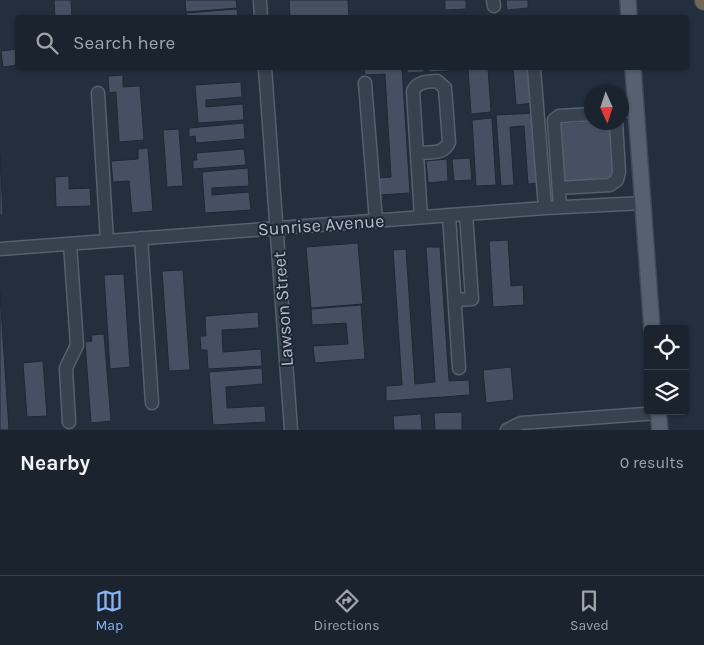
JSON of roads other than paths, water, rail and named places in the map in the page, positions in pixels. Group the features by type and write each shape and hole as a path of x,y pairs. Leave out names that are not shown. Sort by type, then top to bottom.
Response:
{"main road":[{"path":"628,0 629,15"},
{"path":"633,70 629,111 643,203 652,325"},
{"path":"658,415 660,430"}],"street":[{"path":"260,0 261,15"},
{"name":"Lawson Street","path":"265,70 291,430"},
{"path":"534,70 545,208"},
{"path":"417,153 439,152 447,148 449,142 446,88 437,81 416,85 413,91 417,153 422,217"},
{"path":"365,83 376,221"},
{"path":"98,93 107,241"},
{"path":"560,207 554,120 559,116 584,114"},
{"path":"558,188 610,185 617,180 620,172 617,130"},
{"name":"Sunrise Avenue","path":"0,250 449,215 643,203"},
{"path":"456,300 472,299 466,214"},
{"path":"449,215 459,368"},
{"path":"141,238 152,403"},
{"path":"70,244 77,345 66,368 70,422"},
{"path":"508,430 521,423 644,413"}]}
